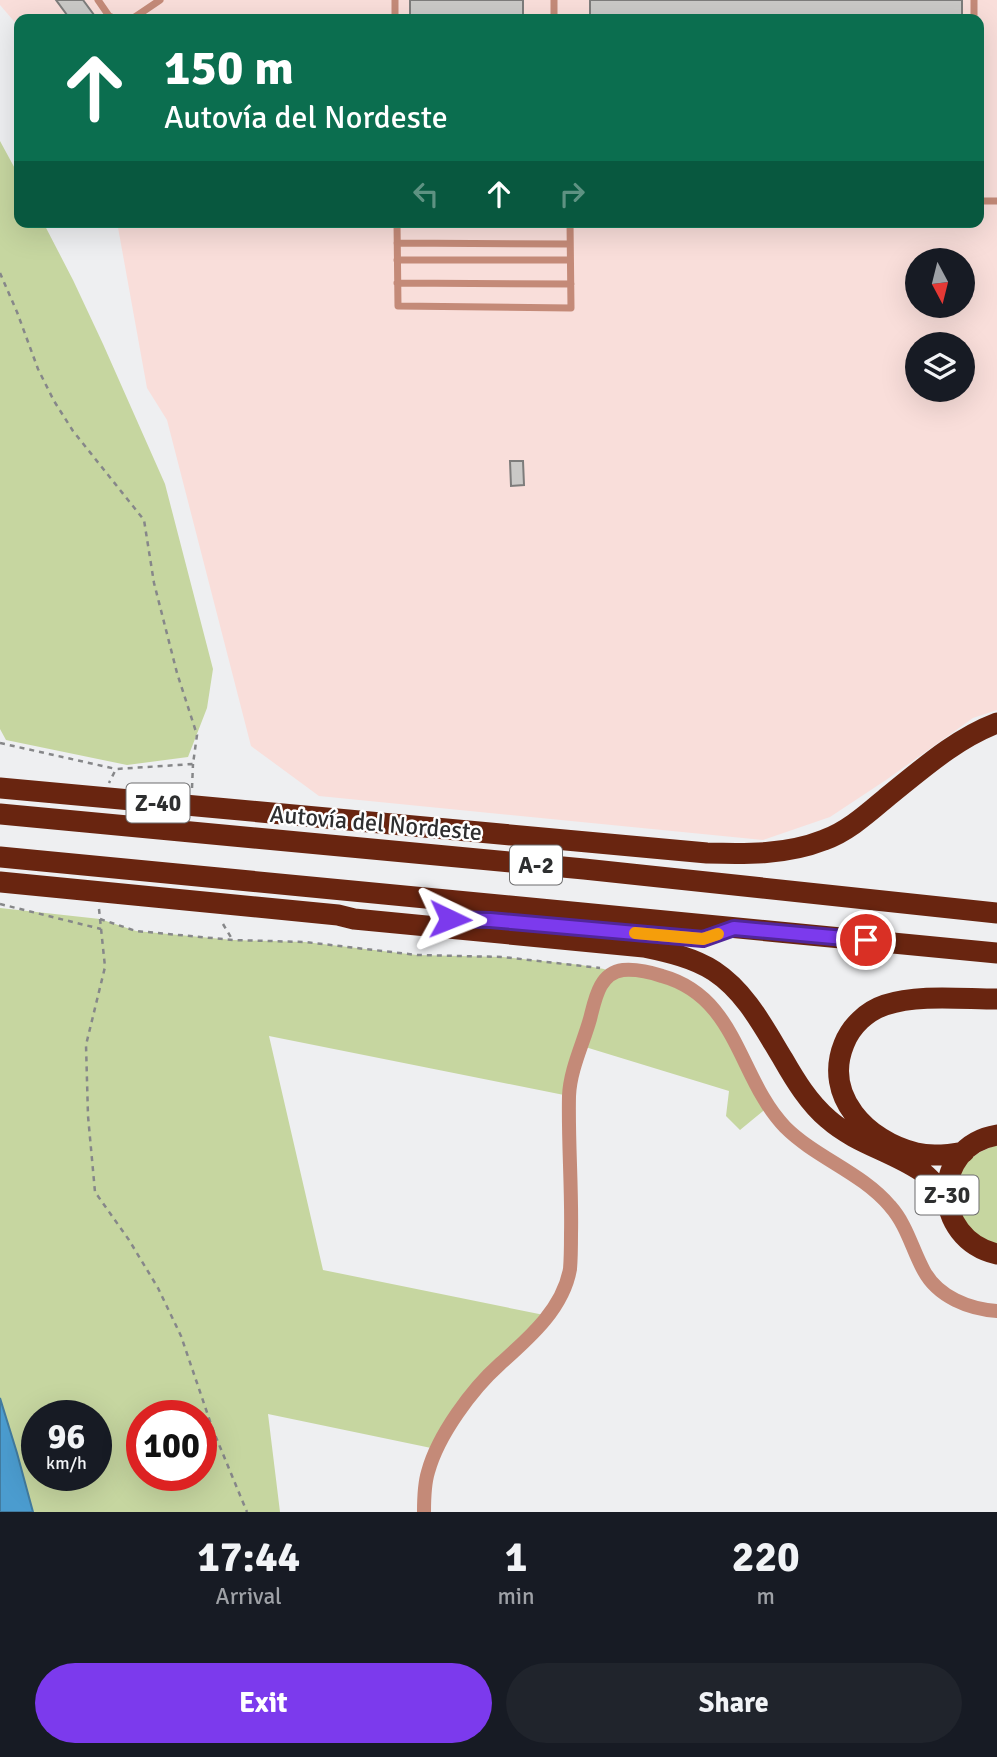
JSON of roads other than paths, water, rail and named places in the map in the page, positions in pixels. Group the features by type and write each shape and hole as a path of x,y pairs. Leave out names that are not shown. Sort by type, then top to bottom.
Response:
{"highway":[{"path":"373,823 707,853 778,853 827,840 848,828 935,758 962,740 997,723"},
{"name":"Z-40","path":"0,788 373,823 436,836 649,863 742,886"},
{"name":"Autovía del Nordeste","path":"0,814 997,913"},
{"name":"A-2","path":"0,857 734,928"},
{"path":"0,882 644,947 681,956 715,971 745,999 820,1112 855,1138 901,1159 923,1173 947,1198"},
{"path":"338,915 355,913 490,920 703,939 734,928 997,953"},
{"path":"964,1152 936,1156 915,1153 875,1134 856,1116 842,1097 838,1063 851,1030 866,1015 883,1006 912,1000 997,999"},
{"name":"Z-30","path":"997,1135 976,1143 964,1152 950,1174 947,1198 951,1218 962,1236 979,1248 997,1254"}],"street":[{"path":"424,1512 427,1473 436,1449 468,1397 522,1346 549,1316 565,1286 570,1267 571,1234 570,1086 596,997 605,980 613,973 622,970 654,973 682,982 698,993 727,1027 762,1094 785,1127 880,1195 907,1231 928,1277 942,1292 968,1305 997,1311"}],"lane":[{"path":"139,14 160,0"},
{"path":"397,228 398,306 571,308 570,228"},
{"path":"397,243 570,244"},
{"path":"397,260 570,260"},
{"path":"397,283 570,284"}],"water":[{"path":"0,1398 21,1468 21,1491 27,1491 33,1512 0,1512"}]}
